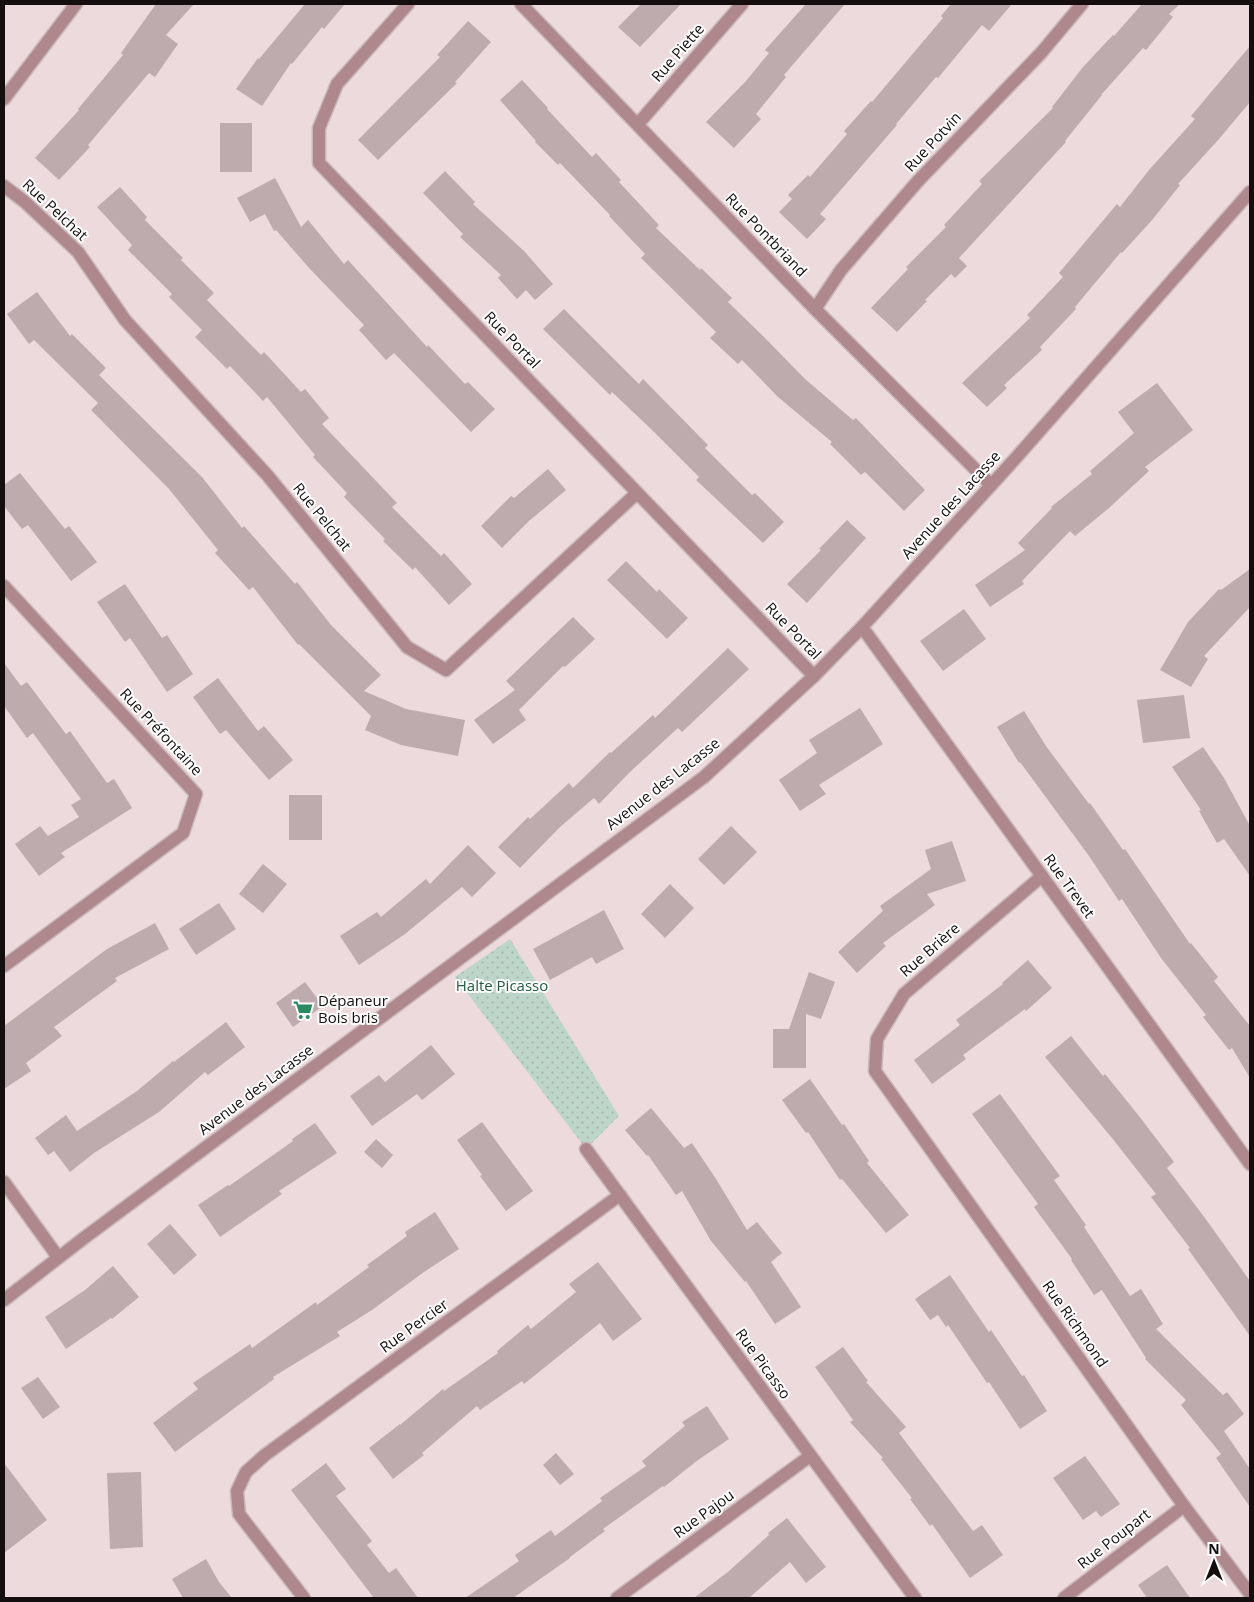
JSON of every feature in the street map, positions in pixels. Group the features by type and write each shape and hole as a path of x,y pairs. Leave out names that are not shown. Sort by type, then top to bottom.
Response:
{"street":[{"path":"4,100 76,4"},
{"name":"Rue Portal","path":"408,4 337,84 319,128 319,163 814,676"},
{"name":"Rue Pontbriand","path":"521,4 815,309 991,485"},
{"name":"Rue Piette","path":"638,124 742,4"},
{"name":"Rue Potvin","path":"815,309 841,270 918,181 1041,53 1082,4"},
{"name":"Rue Pelchat","path":"4,186 25,202 78,252 125,320 268,476 407,647 446,670 637,493"},
{"name":"Avenue des Lacasse","path":"4,1300 58,1257 704,777 814,676 862,628 1250,192"},
{"name":"Rue Préfontaine","path":"4,586 196,794 183,833 4,966"},
{"name":"Rue Trevet","path":"862,628 1248,1156"},
{"name":"Rue Brière","path":"875,1071 877,1039 904,994 1042,876"},
{"name":"Rue Richmond","path":"875,1071 1184,1506 1250,1594"},
{"name":"Rue Picasso","path":"586,1149 915,1598"},
{"path":"4,1182 58,1257"},
{"name":"Rue Percier","path":"304,1598 239,1514 237,1491 246,1472 265,1454 620,1195"},
{"name":"Rue Pajou","path":"617,1598 810,1456"},
{"name":"Rue Poupart","path":"1064,1598 1184,1506"}],"green space":[{"name":"Halte Picasso","path":"510,939 619,1116 586,1149 455,977"}],"building":[{"path":"156,4 194,4 166,35 178,44 155,77 149,73 88,145 90,147 59,180 35,158 79,110 123,55 121,53"},
{"path":"305,4 345,4 291,63 262,106 236,89 258,58"},
{"path":"641,4 681,4 640,47 618,27"},
{"path":"806,4 845,4 784,75 786,77 756,114 761,119 734,148 706,122 746,81 769,53 765,50"},
{"path":"951,4 1012,4 989,31 982,25 938,78 936,77 820,214 826,219 807,239 779,212 792,199 788,195 808,175 810,177 847,134 844,131 872,102 943,18 941,16"},
{"path":"1142,4 1180,4 1169,14 1173,17 1146,50 1143,48 1101,95 1066,142 959,258 967,266 955,278 951,274 897,332 871,308 908,269 906,267 946,227 944,225 982,184 979,181 1053,108 1083,67"},
{"path":"468,21 491,42 455,82 457,83 378,160 358,140 440,57 437,55"},
{"path":"1250,46 1250,102 1178,184 1180,185 1153,219 1121,252 1075,307 1076,309 1040,347 1042,350 1004,385 1007,388 987,407 962,383 1030,318 1027,315 1063,277 1059,273 1117,204 1120,207 1149,170 1195,119 1191,116"},
{"path":"522,80 592,157 596,153 621,180 619,182 659,225 656,228 732,298 728,302 805,379 853,420 856,418 925,490 904,511 865,472 861,475 830,444 832,442 778,397 742,360 738,364 710,338 716,332 641,258 645,254 610,215 560,163 558,165 535,142 500,100"},
{"path":"220,123 252,123 252,172 220,172"},
{"path":"445,171 475,202 473,204 524,251 553,284 535,300 526,290 517,299 498,278 501,275 460,237 463,234 423,193"},
{"path":"275,178 301,227 308,220 344,264 348,260 427,347 428,345 465,384 468,382 495,409 471,432 394,353 386,360 359,330 364,325 309,268 276,230 274,231 265,214 250,222 237,198"},
{"path":"120,187 147,217 145,220 183,258 181,260 214,293 207,300 261,355 264,352 301,392 305,389 329,418 322,424 397,503 392,507 441,556 444,553 472,584 449,605 415,567 413,570 383,541 385,539 344,497 347,493 313,457 315,455 267,397 263,401 230,366 227,369 195,337 202,330 169,297 172,294 128,250 132,245 97,207"},
{"path":"37,292 70,336 72,334 106,368 99,375 202,477 242,528 244,526 295,584 297,582 331,625 381,675 364,691 406,709 465,720 458,756 401,745 365,730 371,716 298,645 253,587 249,590 215,553 218,550 169,489 91,410 98,403 34,340 29,344 7,314"},
{"path":"564,309 639,384 643,379 708,445 705,448 752,495 755,493 784,522 763,543 696,480 699,477 652,430 612,392 610,395 543,329"},
{"path":"1157,383 1193,430 1145,467 1149,471 1075,536 1070,531 1022,581 1024,584 990,607 975,585 1025,550 1018,543 1051,507 1092,474 1090,471 1134,433 1118,412"},
{"path":"548,469 566,490 529,521 502,548 481,526 511,496 514,498"},
{"path":"20,473 65,529 69,526 97,562 71,581 28,525 22,529 4,506 4,485"},
{"path":"847,520 866,538 807,603 787,584 821,550 819,549"},
{"path":"626,561 657,592 659,589 688,618 667,639 607,580"},
{"path":"1250,569 1250,607 1204,656 1208,659 1191,687 1160,670 1188,622 1219,589 1221,590"},
{"path":"125,584 162,638 167,635 193,674 167,692 130,638 125,642 97,602"},
{"path":"964,609 986,639 943,671 920,641"},
{"path":"573,617 595,639 565,667 563,666 519,710 526,720 493,744 474,720 515,690 506,681"},
{"path":"728,648 749,669 682,732 678,728 630,772 599,804 594,798 560,827 520,868 498,847 528,817 530,819 569,783 573,788 610,752 653,715 655,718"},
{"path":"4,663 21,686 27,682 66,734 70,731 107,783 114,779 132,808 61,853 65,857 39,876 15,844 40,826 48,836 79,817 71,805 81,799 33,733 27,738 4,706"},
{"path":"218,678 258,731 264,726 293,760 269,780 226,730 220,734 193,697"},
{"path":"1184,695 1190,738 1143,743 1137,700"},
{"path":"860,708 883,744 819,785 826,794 800,811 779,780 817,753 809,740"},
{"path":"1024,711 1046,746 1123,850 1125,849 1190,944 1218,977 1214,981 1250,1026 1250,1078 1232,1048 1229,1050 1203,1017 1206,1015 1161,958 1122,899 1119,901 1089,856 1019,763 997,727"},
{"path":"1203,747 1224,778 1250,826 1250,876 1224,839 1217,843 1199,811 1201,810 1172,767"},
{"path":"289,795 322,795 322,840 289,840"},
{"path":"731,826 757,852 724,885 698,859"},
{"path":"952,841 966,881 927,894 935,905 883,943 886,946 857,973 838,952 883,911 880,906 931,869 925,850"},
{"path":"468,845 496,873 472,897 462,887 405,934 359,965 340,936 377,912 381,917 426,879 430,884"},
{"path":"263,864 287,884 263,913 239,894"},
{"path":"670,884 694,908 665,938 641,914"},
{"path":"219,903 236,929 196,955 179,929"},
{"path":"604,910 624,949 596,964 592,957 550,980 533,949"},
{"path":"155,923 169,949 115,978 117,981 54,1027 62,1036 26,1063 31,1071 4,1089 4,1026 107,949"},
{"path":"1028,960 1052,988 1026,1011 1025,1009 963,1055 966,1059 932,1084 914,1060 960,1025 956,1020 1003,984"},
{"path":"809,972 835,982 821,1019 806,1014 806,1068 773,1068 773,1029 789,1029"},
{"path":"305,982 323,1006 293,1027 276,1003"},
{"path":"226,1022 245,1047 208,1075 205,1072 159,1112 94,1153 70,1172 54,1151 48,1155 35,1138 66,1115 77,1131 137,1091 173,1061"},
{"path":"1071,1036 1103,1076 1105,1074 1174,1162 1167,1168 1250,1281 1250,1336 1188,1249 1190,1248 1151,1197 1156,1194 1045,1057"},
{"path":"431,1045 455,1074 422,1100 417,1094 372,1126 350,1096 379,1075 385,1082"},
{"path":"810,1079 842,1125 844,1124 869,1161 867,1163 909,1215 886,1233 842,1179 840,1180 808,1132 806,1133 782,1100"},
{"path":"1000,1094 1060,1176 1054,1180 1086,1225 1084,1227 1130,1296 1141,1289 1163,1324 1156,1329 1223,1395 1227,1392 1244,1414 1224,1431 1250,1469 1250,1507 1216,1458 1221,1454 1181,1405 1186,1400 1145,1359 1102,1290 1094,1295 1072,1259 1034,1207 1038,1204 972,1114"},
{"path":"651,1108 684,1148 692,1143 747,1230 757,1222 782,1253 771,1262 801,1307 775,1324 746,1281 711,1241 682,1191 676,1195 648,1155 625,1130"},
{"path":"482,1122 533,1191 506,1211 480,1176 482,1175 457,1140"},
{"path":"315,1123 337,1153 279,1191 282,1194 220,1237 198,1205 229,1186 293,1141 292,1139"},
{"path":"376,1139 393,1155 382,1168 364,1152"},
{"path":"435,1212 459,1249 337,1332 340,1336 273,1377 274,1379 175,1452 153,1423 198,1389 193,1383 250,1344 252,1348 316,1302 317,1305 407,1236 405,1232"},
{"path":"170,1224 197,1255 174,1275 147,1244"},
{"path":"598,1262 642,1319 613,1341 600,1323 524,1384 522,1381 480,1410 477,1406 422,1453 424,1455 393,1479 369,1448 443,1389 444,1391 498,1353 497,1351 528,1325 531,1329 576,1292 569,1284"},
{"path":"113,1266 139,1297 112,1319 66,1349 45,1317 85,1290"},
{"path":"950,1275 989,1332 991,1330 1022,1376 1024,1375 1047,1411 1020,1429 948,1325 946,1327 938,1315 930,1320 915,1299"},
{"path":"843,1347 868,1381 866,1382 906,1427 899,1433 973,1531 982,1525 1003,1555 970,1578 932,1524 930,1526 910,1499 912,1498 881,1459 883,1458 850,1422 853,1420 815,1367"},
{"path":"38,1377 60,1407 43,1419 21,1388"},
{"path":"707,1406 729,1439 603,1529 605,1531 570,1558 513,1598 465,1598 519,1561 515,1555 551,1530 555,1536 602,1501 600,1498 646,1466 642,1461 685,1426 682,1422"},
{"path":"556,1453 574,1474 560,1485 543,1465"},
{"path":"1085,1456 1120,1504 1101,1517 1096,1511 1083,1520 1053,1478"},
{"path":"4,1463 47,1520 4,1553"},
{"path":"326,1463 346,1489 336,1496 372,1541 367,1545 389,1573 396,1568 418,1598 374,1598 291,1490"},
{"path":"141,1472 143,1547 110,1549 107,1473"},
{"path":"787,1518 826,1567 806,1583 790,1562 749,1598 694,1598 729,1571 769,1535 768,1533"},
{"path":"206,1559 219,1582 232,1598 183,1598 172,1579"},
{"path":"1167,1565 1190,1598 1147,1598 1138,1585"}],"place":[{"name":"Dépaneur Bois bris","path":"303,1010"}]}
